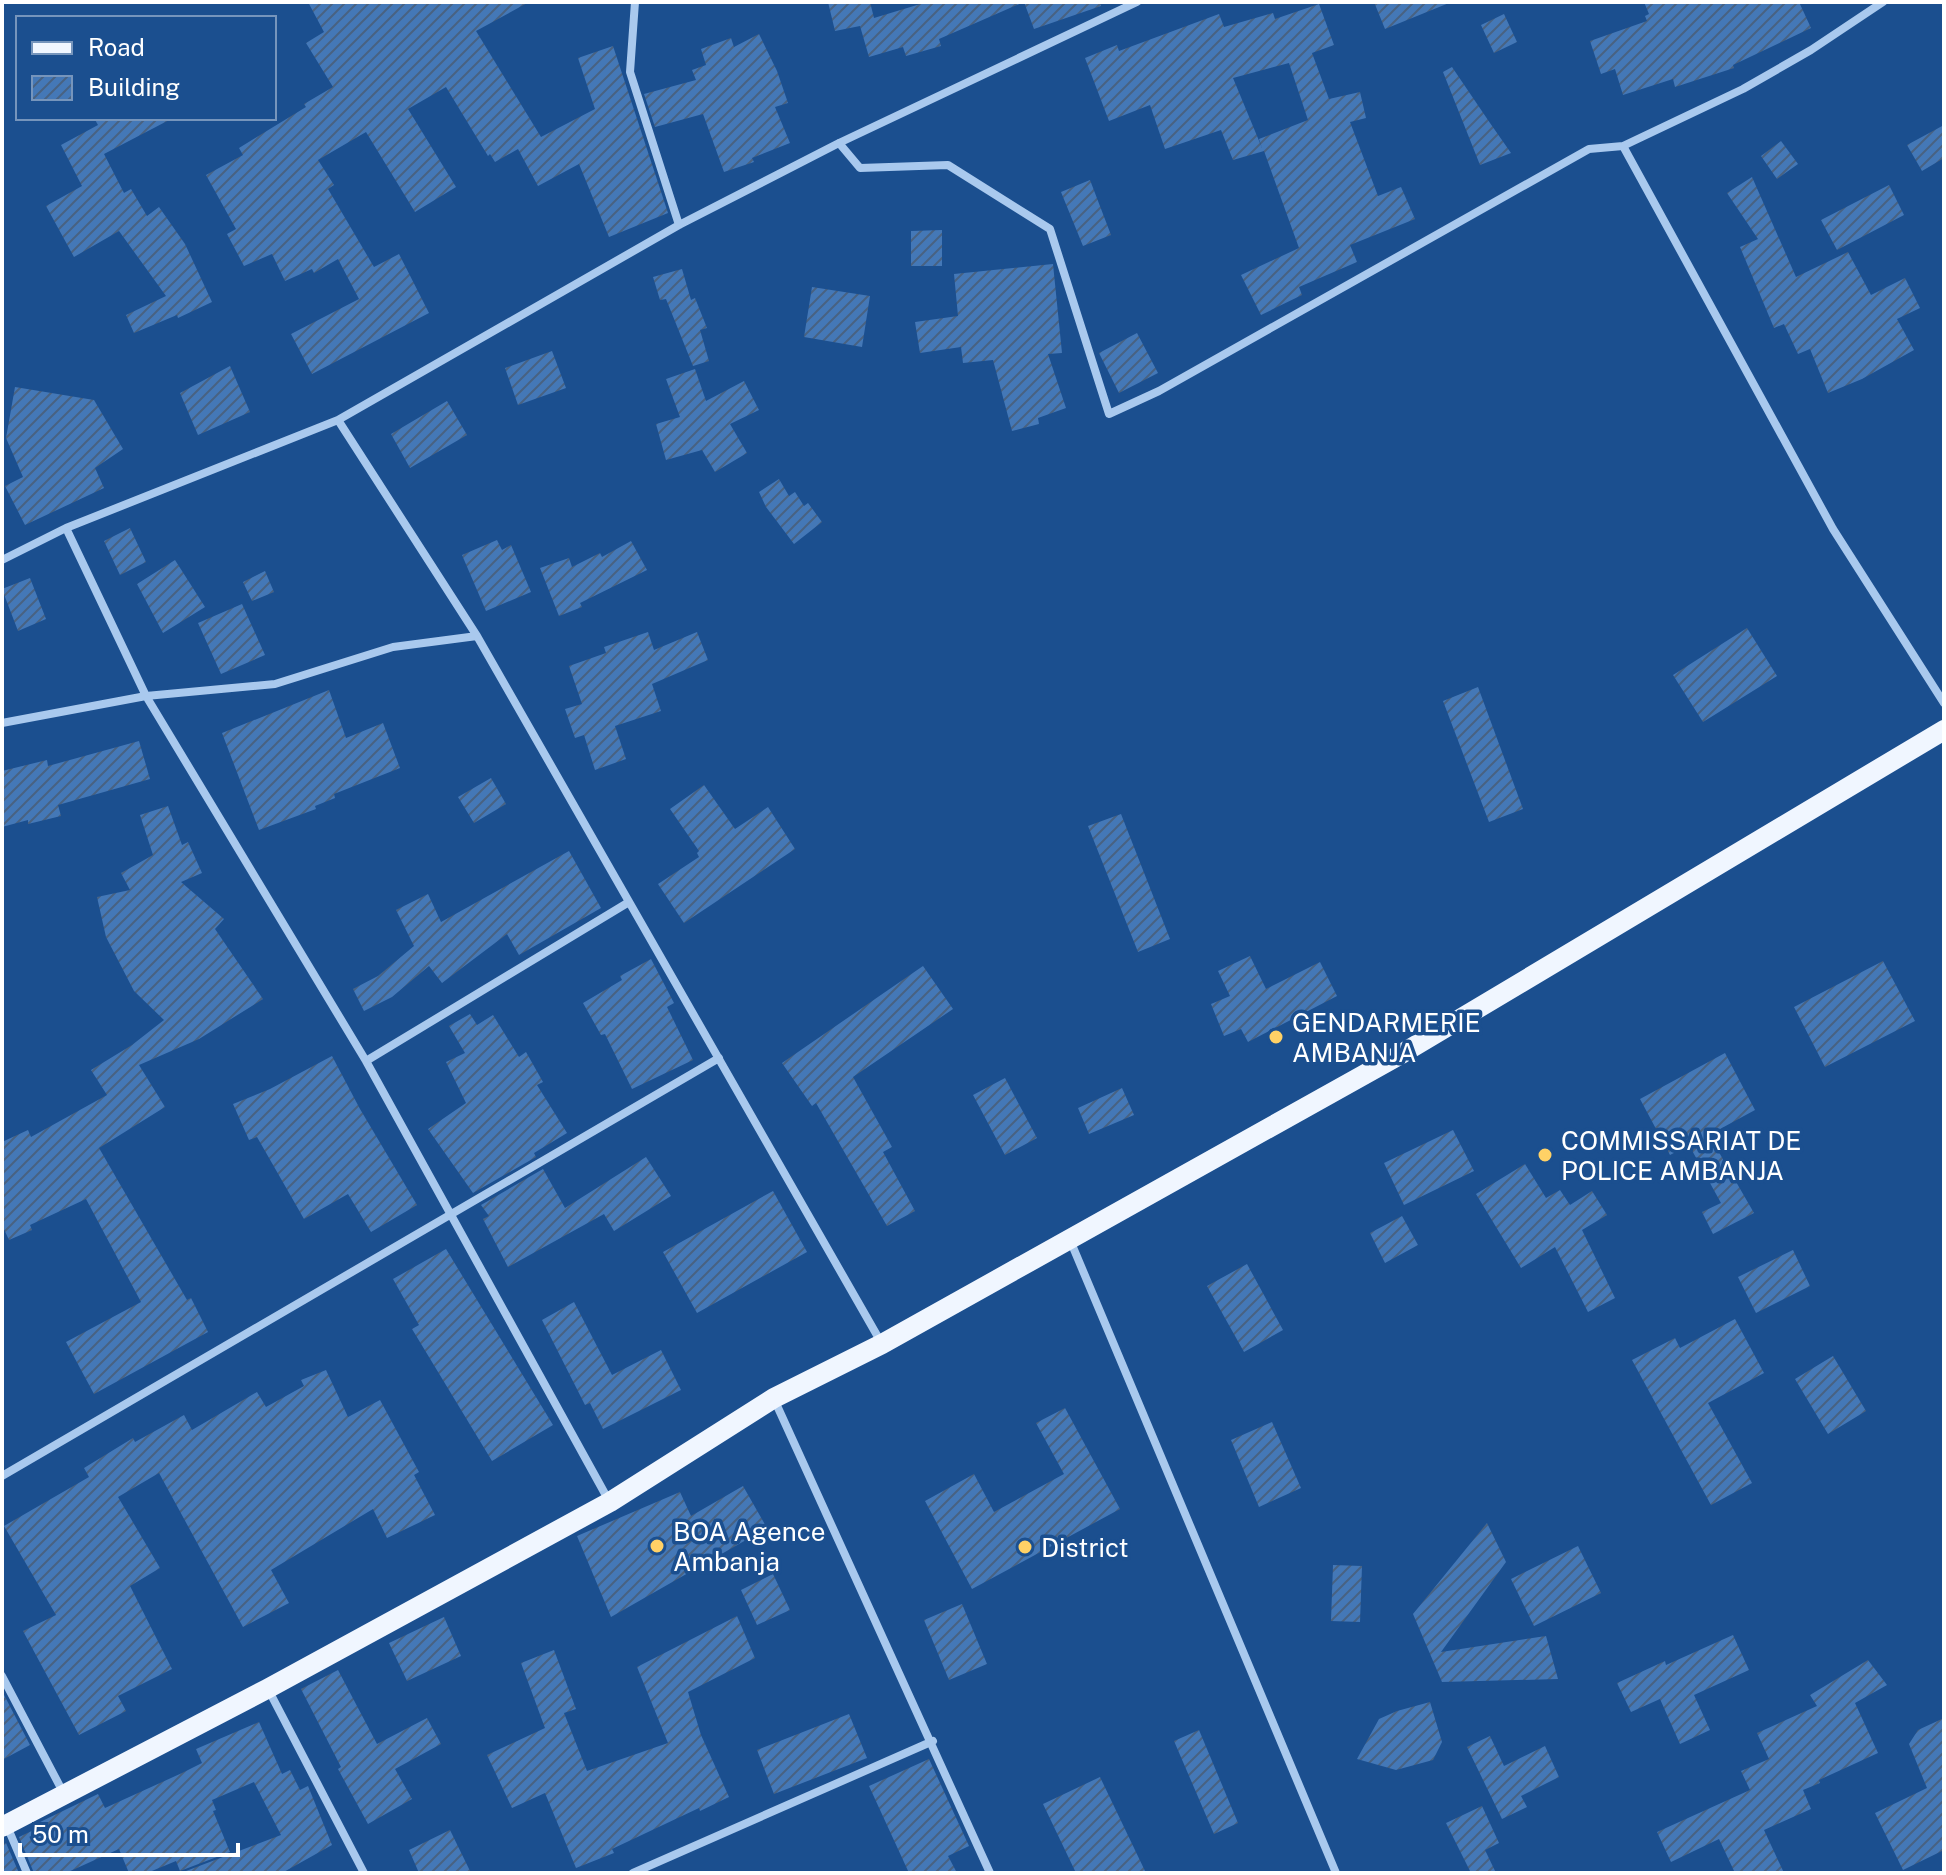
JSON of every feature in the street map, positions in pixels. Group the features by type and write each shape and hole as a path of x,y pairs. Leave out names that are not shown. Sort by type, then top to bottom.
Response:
{"main road":[{"path":"4,1826 267,1689 610,1502 774,1398 882,1344 1403,1053 1944,730"}],"street":[{"path":"635,2 630,72 679,225"},
{"path":"2,560 66,528 338,420 679,225 839,143 1137,2"},
{"path":"839,143 860,168 948,165 1050,229 1109,414 1159,391 1589,149 1623,146 1743,89 1811,50 1883,2"},
{"path":"1623,146 1833,529 1944,703"},
{"path":"338,420 477,636 882,1344"},
{"path":"66,528 146,696 366,1061 449,1216 610,1502"},
{"path":"2,723 146,696 275,684 393,647 477,636"},
{"path":"366,1061 629,902"},
{"path":"2,1476 719,1058"},
{"path":"1070,1239 1332,1872"},
{"path":"774,1398 933,1741 990,1873"},
{"path":"2,1676 64,1794"},
{"path":"267,1689 364,1873"},
{"path":"633,1873 933,1741"},
{"path":"4,1826 27,1873"}],"building":[{"path":"308,2 529,2 476,31 541,137 595,109 578,58 613,46 668,213 609,237 579,164 538,186 518,149 495,162 490,154 488,156 446,87 408,109 456,187 415,212 366,132 318,160 334,185 328,189 374,267 399,254 429,313 312,374 291,334 359,299 338,259 314,273 312,269 285,281 272,254 244,266 227,234 236,229 206,175 243,155 239,148 333,87 306,43 324,32"},
{"path":"828,2 870,2 874,18 927,2 1024,2 939,39 941,46 906,56 903,47 869,57 860,26 835,31"},
{"path":"1024,2 1100,2 1101,6 1034,29"},
{"path":"1374,2 1449,2 1449,3 1385,29"},
{"path":"1644,2 1799,2 1811,28 1733,65 1734,68 1675,87 1673,79 1623,95 1615,69 1601,74 1590,41 1647,21 1645,16 1649,14"},
{"path":"1319,4 1334,45 1312,53 1329,99 1360,92 1366,118 1350,122 1378,196 1401,187 1415,219 1350,245 1357,262 1299,287 1302,295 1261,315 1241,275 1299,248 1264,151 1233,160 1221,130 1165,149 1150,105 1109,121 1085,58 1117,45 1119,51 1219,14 1224,27 1273,13 1275,19","holes":["1289,63 1308,120 1259,139 1262,148 1233,78"]},
{"path":"1504,14 1517,42 1494,53 1481,25"},
{"path":"759,34 788,103 775,107 790,143 752,158 754,162 724,172 703,114 655,127 644,94 696,80 692,70 706,65 701,49 731,38 734,47"},
{"path":"1452,67 1511,153 1480,165 1443,72"},
{"path":"95,120 169,120 104,154 124,193 131,189 147,216 159,207 185,244 212,302 134,333 126,315 166,296 119,231 74,257 46,206 82,186 61,145 98,125"},
{"path":"1944,125 1944,158 1922,171 1907,145"},
{"path":"1781,141 1798,164 1777,179 1761,156"},
{"path":"1752,177 1796,277 1848,252 1871,295 1905,278 1920,308 1897,319 1914,350 1862,379 1828,393 1810,349 1798,354 1784,324 1774,328 1740,247 1758,239 1727,193"},
{"path":"1090,180 1111,235 1083,246 1061,192"},
{"path":"1889,185 1904,215 1837,250 1821,220"},
{"path":"942,230 942,266 911,266 911,231"},
{"path":"1053,264 1062,353 1048,354 1066,408 1038,418 1039,424 1012,431 993,360 963,363 961,347 920,353 915,322 958,316 954,274"},
{"path":"682,269 691,300 695,298 707,328 700,330 709,361 693,366 666,299 660,300 653,277"},
{"path":"812,287 870,296 862,347 804,337"},
{"path":"1137,333 1158,373 1119,393 1099,353"},
{"path":"552,351 566,388 518,405 505,368"},
{"path":"230,366 250,412 198,435 180,393"},
{"path":"695,369 706,401 744,381 759,410 730,424 747,453 715,472 702,450 666,460 656,424 680,417 666,379"},
{"path":"15,387 94,400 123,449 95,468 104,488 25,525 5,486 23,477 6,438"},
{"path":"447,401 467,435 410,468 391,434"},
{"path":"779,479 789,496 795,492 804,506 808,503 822,522 794,544 766,507 759,492"},
{"path":"130,528 146,562 120,575 104,541"},
{"path":"497,540 502,550 511,545 531,592 486,611 462,555"},
{"path":"631,541 647,570 580,603 582,607 559,616 540,568 569,558 572,567 600,553 602,557"},
{"path":"175,560 205,607 163,633 137,584"},
{"path":"265,571 274,592 252,601 243,582"},
{"path":"30,578 46,619 18,631 2,589"},
{"path":"242,604 265,655 221,674 198,623"},
{"path":"1747,628 1777,676 1703,722 1673,675"},
{"path":"648,632 654,650 697,632 708,660 652,684 661,711 615,726 626,759 595,770 584,735 575,738 565,709 582,704 569,666 606,653 604,647"},
{"path":"1478,687 1523,809 1489,822 1443,701"},
{"path":"329,690 346,738 383,723 400,768 334,794 335,798 315,806 316,809 259,830 222,733"},
{"path":"139,741 150,779 58,805 61,816 2,827 2,771 47,760 48,766"},
{"path":"491,778 506,804 474,823 458,797"},
{"path":"704,785 735,829 768,807 795,849 684,923 658,884 699,857 699,851 670,809"},
{"path":"168,806 182,845 188,842 202,873 181,882 224,919 215,929 263,999 199,1039 139,1065 165,1107 99,1148 187,1300 191,1298 208,1332 94,1394 66,1342 141,1302 86,1199 30,1225 32,1230 9,1240 2,1225 2,1142 28,1130 31,1137 107,1095 91,1070 132,1045 164,1020 134,991 106,937 97,897 130,890 121,873 153,855 140,815"},
{"path":"1121,814 1170,939 1138,952 1088,826"},
{"path":"569,851 601,908 519,955 507,934 442,983 429,966 392,997 364,1011 353,989 378,976 414,946 396,910 428,894 441,922"},
{"path":"1250,956 1266,989 1320,962 1337,996 1248,1042 1241,1029 1224,1036 1211,1004 1230,996 1218,971"},
{"path":"651,959 674,1003 667,1007 693,1060 632,1089 605,1034 601,1035 583,1003 622,980 620,976"},
{"path":"1883,961 1915,1021 1825,1067 1794,1007"},
{"path":"923,966 953,1009 853,1077 892,1147 883,1152 915,1211 887,1226 816,1103 812,1106 782,1063"},
{"path":"470,1014 477,1025 493,1015 519,1057 526,1052 543,1082 537,1085 567,1133 534,1153 536,1157 473,1193 428,1129 466,1103 446,1062 465,1053 449,1026"},
{"path":"1725,1053 1755,1110 1709,1135 1754,1213 1713,1234 1702,1212 1721,1203 1689,1145 1670,1155 1640,1099"},
{"path":"332,1056 417,1205 371,1232 348,1194 304,1219 257,1137 249,1140 233,1104 270,1089"},
{"path":"1005,1078 1037,1138 1005,1155 973,1095"},
{"path":"1122,1088 1134,1115 1089,1134 1078,1108"},
{"path":"1453,1130 1474,1171 1404,1205 1384,1163"},
{"path":"646,1157 671,1196 614,1231 604,1214 508,1267 483,1219 489,1216 481,1205 543,1169 565,1208"},
{"path":"1525,1164 1546,1198 1560,1190 1570,1205 1592,1191 1607,1215 1582,1230 1615,1298 1588,1312 1555,1247 1521,1268 1476,1194"},
{"path":"773,1191 807,1252 697,1313 663,1252"},
{"path":"1402,1216 1418,1245 1385,1263 1370,1233"},
{"path":"446,1249 553,1425 492,1461 412,1329 419,1325 393,1279"},
{"path":"1793,1250 1810,1286 1756,1313 1738,1277"},
{"path":"1247,1264 1283,1330 1244,1352 1207,1286"},
{"path":"574,1302 612,1375 661,1350 681,1390 603,1429 590,1403 585,1405 542,1320"},
{"path":"1735,1319 1764,1373 1708,1403 1752,1483 1711,1505 1632,1360 1675,1338 1680,1348"},
{"path":"1833,1356 1866,1411 1828,1434 1795,1379"},
{"path":"326,1370 348,1417 380,1400 419,1472 414,1475 435,1515 387,1538 373,1509 271,1570 289,1603 243,1627 159,1473 118,1497 160,1568 130,1586 172,1669 118,1696 126,1711 79,1735 23,1631 56,1615 4,1526 89,1477 84,1468 133,1438 135,1442 184,1415 192,1430 257,1392 266,1407 304,1386 301,1380"},
{"path":"1065,1408 1120,1509 972,1589 925,1501 974,1474 994,1512 1064,1474 1036,1423"},
{"path":"1272,1422 1301,1488 1259,1507 1231,1440"},
{"path":"743,1486 767,1528 611,1617 577,1536 680,1492 691,1516"},
{"path":"1487,1523 1506,1562 1441,1652 1546,1636 1558,1679 1442,1682 1413,1614"},
{"path":"1578,1546 1601,1593 1534,1626 1511,1579"},
{"path":"1333,1565 1362,1566 1360,1622 1331,1621"},
{"path":"773,1574 790,1610 757,1625 741,1590"},
{"path":"962,1604 987,1664 949,1680 924,1620"},
{"path":"737,1616 755,1658 688,1692 701,1735 729,1797 700,1811 699,1808 612,1849 614,1853 576,1868 545,1793 512,1808 487,1755 545,1728 521,1663 554,1650 576,1709 564,1713 587,1771 668,1743 637,1667"},
{"path":"444,1617 461,1656 407,1681 389,1643"},
{"path":"1733,1635 1749,1670 1694,1695 1710,1730 1680,1744 1660,1699 1631,1712 1617,1683"},
{"path":"1868,1660 1887,1685 1855,1703 1878,1753 1803,1790 1811,1809 1764,1830 1784,1873 1735,1873 1719,1839 1671,1862 1657,1832 1750,1790 1741,1771 1769,1759 1757,1733 1817,1706 1810,1695"},
{"path":"338,1670 377,1744 427,1718 441,1744 395,1769 412,1799 368,1824 338,1769 341,1767 301,1689"},
{"path":"2,1691 30,1745 2,1760"},
{"path":"1430,1702 1442,1742 1433,1760 1396,1770 1357,1759 1379,1719"},
{"path":"849,1714 867,1758 774,1794 757,1750"},
{"path":"1944,1718 1944,1850 1903,1870 1875,1813 1927,1788 1909,1744 1918,1730"},
{"path":"259,1722 282,1774 290,1770 300,1790 308,1786 332,1845 282,1873 186,1873 281,1835 254,1782 212,1800 216,1810 213,1811 230,1852 180,1871 176,1861 147,1873 129,1873 119,1849 66,1873 34,1873 19,1837 40,1827 38,1823 98,1794 105,1808 182,1773 202,1763 196,1749"},
{"path":"1199,1730 1238,1823 1214,1834 1174,1741"},
{"path":"1490,1736 1504,1766 1545,1746 1559,1777 1521,1796 1527,1807 1502,1819 1467,1747"},
{"path":"929,1759 969,1846 948,1856 957,1873 909,1873 869,1786"},
{"path":"1100,1777 1146,1873 1076,1873 1043,1804"},
{"path":"1482,1806 1499,1843 1485,1850 1496,1873 1471,1873 1446,1823"},
{"path":"450,1830 471,1873 419,1873 409,1850"},
{"path":"6,1843 19,1873 2,1873 2,1845"}],"place":[{"name":"GENDARMERIE AMBANJA","path":"1276,1037"},
{"name":"COMMISSARIAT DE POLICE AMBANJA","path":"1545,1155"},
{"name":"BOA Agence Ambanja","path":"657,1546"},
{"name":"District","path":"1025,1547"}]}
